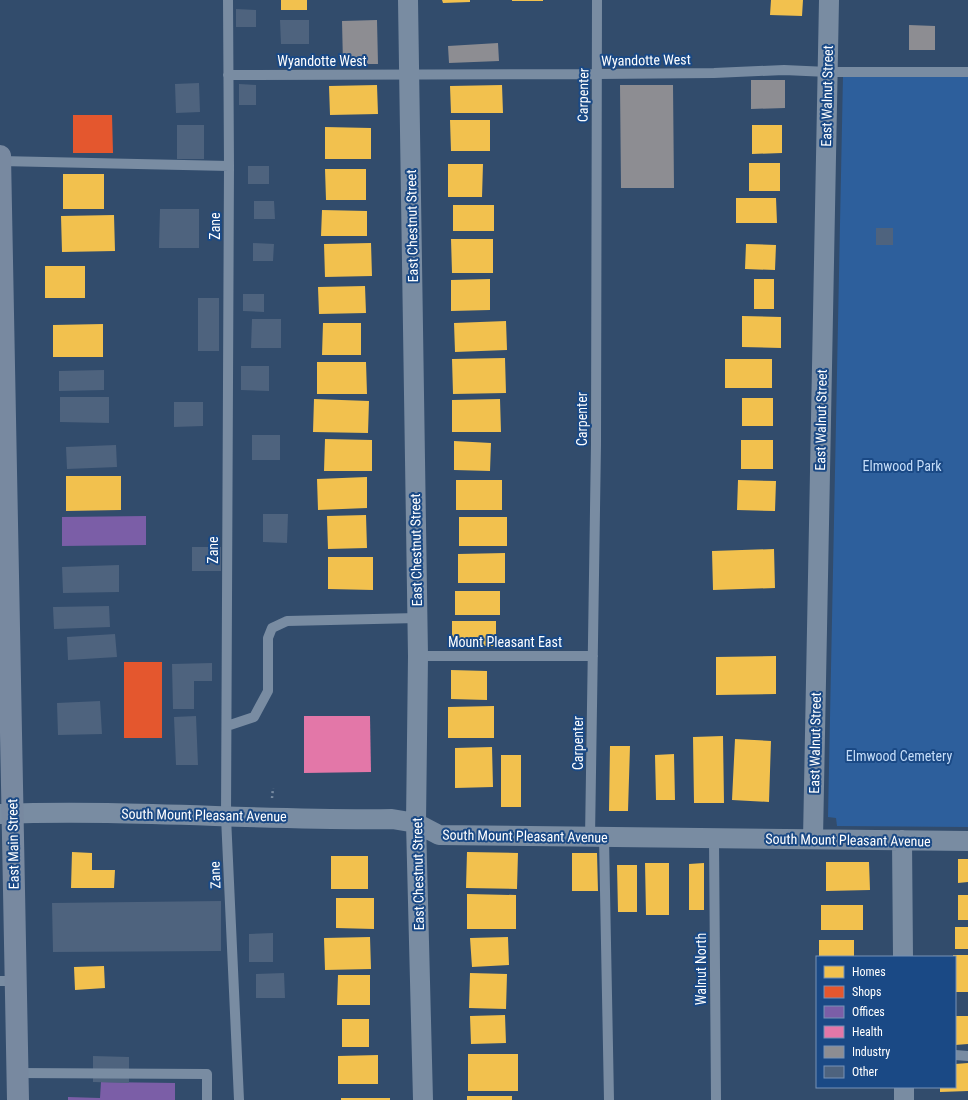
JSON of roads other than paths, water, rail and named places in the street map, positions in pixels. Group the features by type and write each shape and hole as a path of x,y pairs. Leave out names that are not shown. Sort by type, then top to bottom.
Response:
{"main road":[{"name":"East Main Street","path":"0,156 6,813 10,885 8,981 17,1073 18,1100"}],"street":[{"name":"East Chestnut Street","path":"408,0 418,656 416,823 423,1100"},
{"name":"East Walnut Street","path":"813,839 829,0"},
{"name":"South Mount Pleasant Avenue","path":"6,813 81,812 226,817 392,818 416,823 439,835 597,838 968,841"},
{"path":"902,840 903,956"},
{"path":"904,1088 904,1100"}],"lane":[{"name":"Zane","path":"228,0 229,166 226,817 239,1100"},
{"name":"Carpenter","path":"597,0 598,74 593,656 597,838 609,1100"},
{"name":"Wyandotte West","path":"228,74 598,74 714,73 784,70 828,72 968,72"},
{"path":"0,161 229,166"},
{"path":"227,726 254,717 268,690 268,638 272,628 287,622 417,618"},
{"name":"Mount Pleasant East","path":"418,656 593,656"},
{"name":"Walnut North","path":"714,839 716,1100"},
{"path":"956,1055 968,1056"},
{"path":"17,1073 207,1074 208,1100"}],"park label":[{"name":"Elmwood Park","path":"902,466"},
{"name":"Elmwood Cemetery","path":"899,756"}]}
